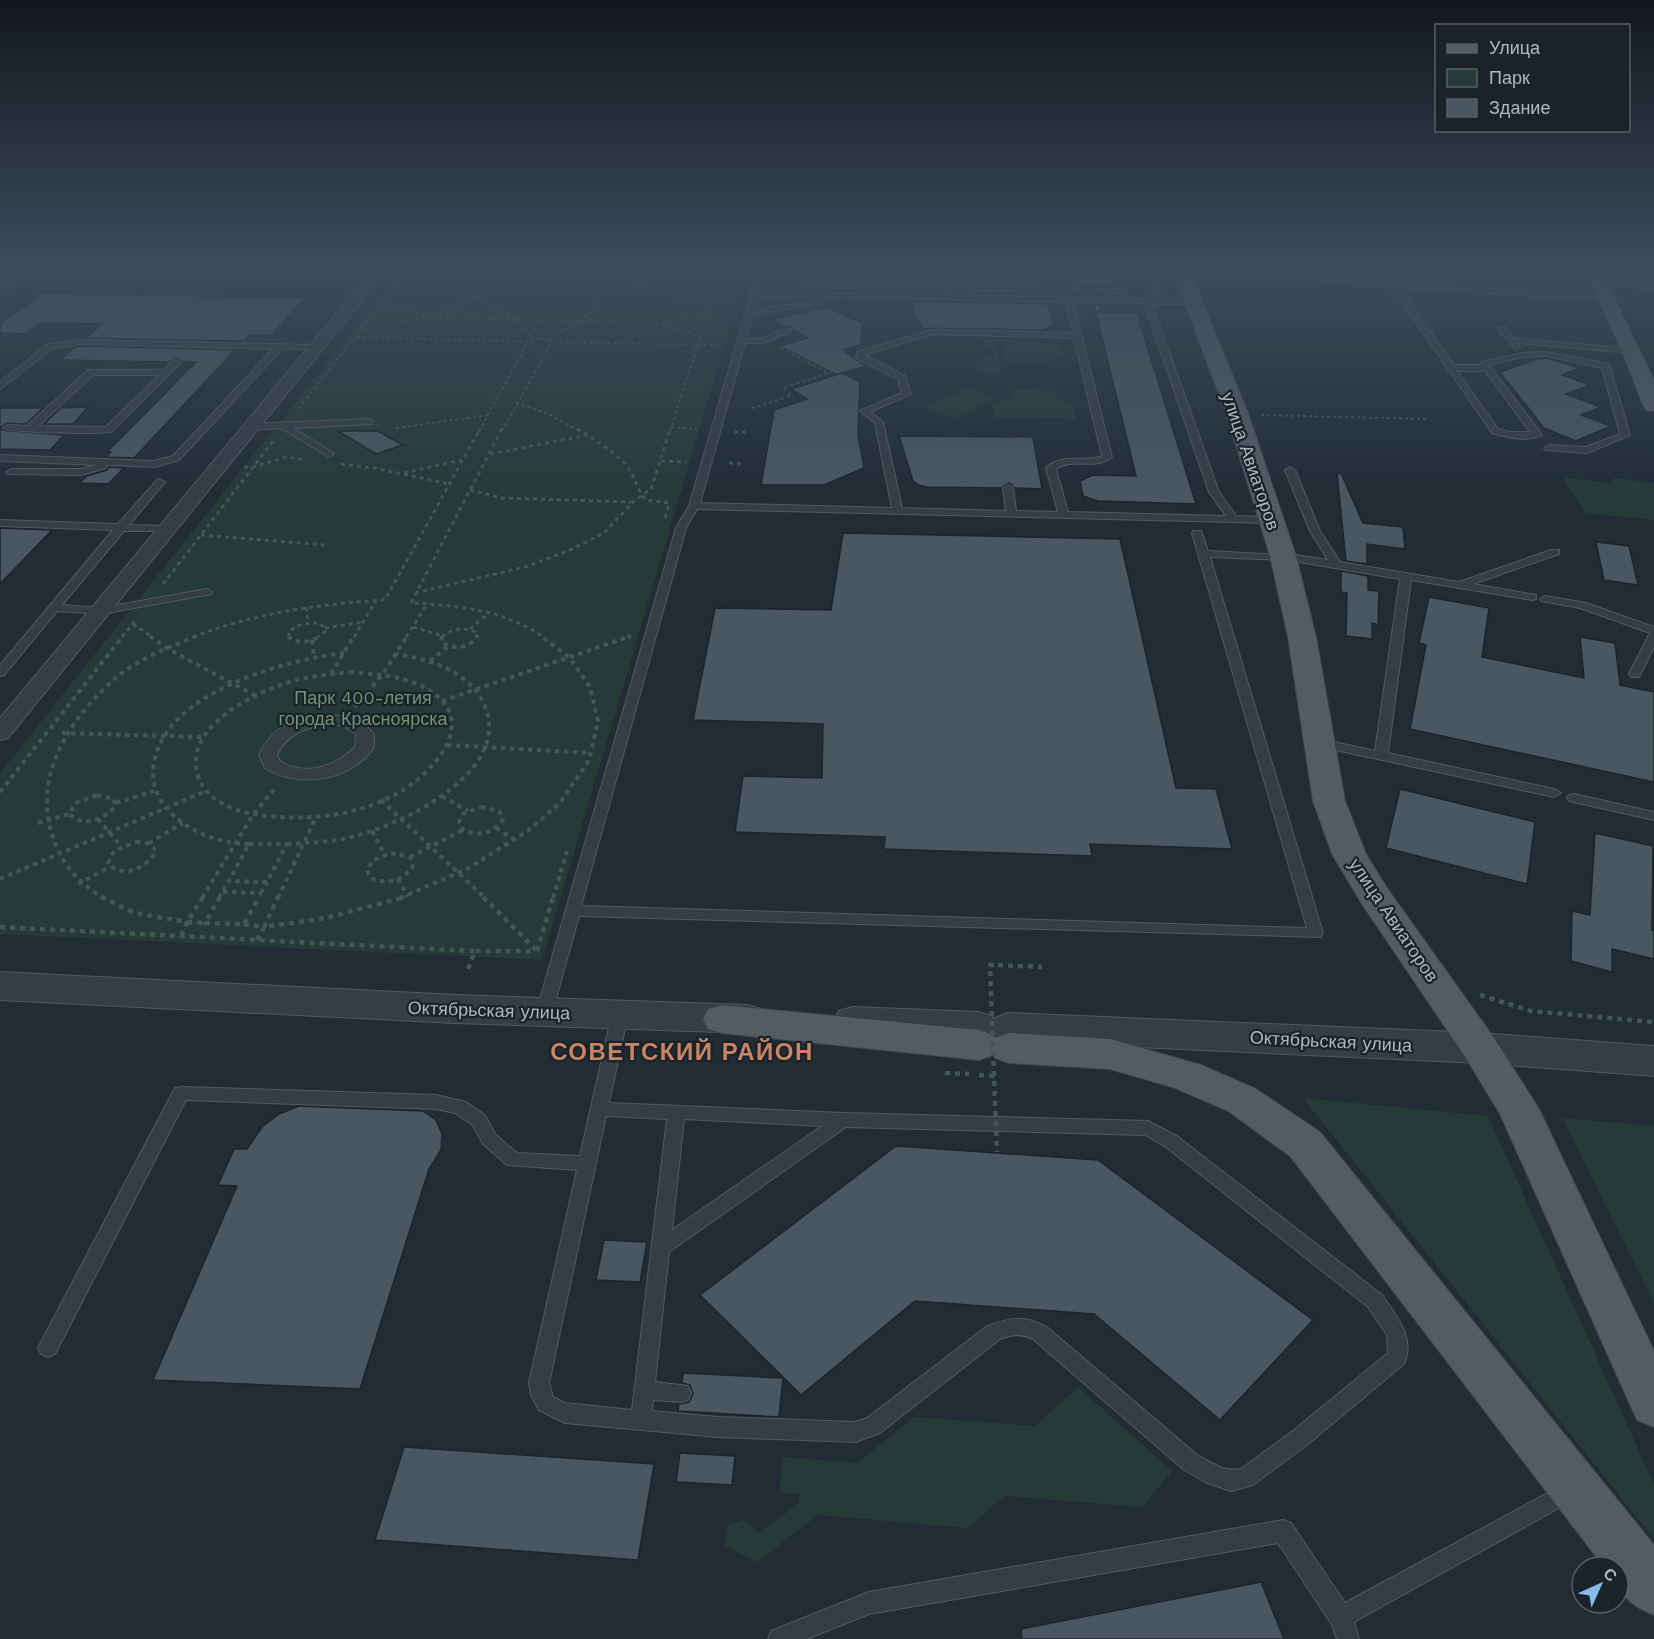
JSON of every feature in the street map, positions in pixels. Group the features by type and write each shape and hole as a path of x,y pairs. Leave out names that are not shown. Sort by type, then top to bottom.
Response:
{"main road":[{"name":"улица Авиаторов","path":"1209,342 1236,414 1283,557 1302,638 1329,801 1349,854 1374,896 1480,1048 1518,1109 1654,1404"},
{"path":"1628,342 1654,405"},
{"path":"722,1019 991,1049 1110,1054 1187,1076 1242,1100 1305,1144 1654,1588"}],"street":[{"path":"0,733 321,342"},
{"path":"343,720 363,730 366,738 365,747 359,756 334,770 310,775 288,774 270,761 269,752 273,742 296,726 312,721 343,720"},
{"name":"Октябрьская улица","path":"0,986 544,1013 722,1019"},
{"name":"Октябрьская улица","path":"991,1049 1480,1048 1654,1061"}],"lane":[{"path":"0,386 51,346 77,342"},
{"path":"99,342 317,347"},
{"path":"544,1013 681,528 694,507 740,342"},
{"path":"897,510 879,422 864,411 907,394 902,378 859,356 898,342"},
{"path":"1064,514 1051,468 1057,462 1067,460 1100,460 1107,457 1080,342"},
{"path":"1162,342 1214,492 1233,519"},
{"path":"1433,342 1495,431 1510,435 1536,435 1484,364 1523,355 1546,354 1606,366 1625,435 1587,450 1549,448"},
{"path":"1514,342 1523,355"},
{"path":"1539,342 1632,351"},
{"path":"186,352 195,345"},
{"path":"0,459 154,464 176,458 279,347"},
{"path":"8,428 108,430 177,362"},
{"path":"1450,368 1487,368"},
{"path":"29,429 91,372 165,373"},
{"path":"251,427 369,422"},
{"path":"285,427 329,454"},
{"path":"11,472 81,472 114,463"},
{"path":"1290,470 1315,531 1337,566"},
{"path":"0,672 160,482"},
{"path":"1008,488 1011,513"},
{"path":"694,507 1272,520"},
{"path":"0,523 166,529"},
{"path":"574,911 1316,933 1197,533"},
{"path":"1461,585 1555,552"},
{"path":"1203,554 1283,557 1532,597"},
{"path":"1381,754 1406,576"},
{"path":"55,608 101,611 207,592"},
{"path":"1545,599 1582,606 1654,633 1635,674"},
{"path":"1321,743 1381,754 1554,793"},
{"path":"1574,798 1654,816"},
{"path":"599,1109 843,1120 1148,1128 1172,1142 1375,1301 1401,1346 1397,1358 1263,1467 1246,1478 1231,1481 1212,1475 1190,1462 1041,1334 1029,1327 1009,1324 993,1333 873,1426 855,1432 718,1427 641,1421 565,1413 549,1408 540,1395 539,1383 587,1163 620,1014"},
{"path":"48,1348 181,1093 436,1102 460,1107 479,1120 489,1139 513,1160 587,1163"},
{"path":"641,1421 676,1113"},
{"path":"659,1249 843,1120"},
{"path":"645,1390 681,1393"},
{"path":"1341,1617 1575,1487"},
{"path":"779,1639 869,1603 1283,1531 1341,1617 1348,1639"}],"path":[{"path":"0,792 350,342"},
{"path":"55,742 87,703 109,683 168,649 228,626 306,607 385,600 528,342"},
{"path":"47,848 78,885 118,908 152,918 264,927 320,919 408,897 460,873 515,840 559,803 581,776 591,753 598,724 589,684 571,657 540,634 489,613 459,605 411,603 549,342"},
{"path":"624,342 717,345"},
{"path":"415,593 483,579 579,545 610,528 640,493 651,489 699,345"},
{"path":"776,346 829,373"},
{"path":"752,408 791,396 784,389 785,386 829,373 834,369"},
{"path":"516,403 547,413 588,435 628,468 646,500 669,503"},
{"path":"1236,414 1426,419"},
{"path":"396,428 489,415"},
{"path":"671,427 697,429"},
{"path":"733,432 746,432"},
{"path":"489,454 588,435"},
{"path":"234,467 253,467 286,458 308,460"},
{"path":"400,474 461,460"},
{"path":"661,461 686,462"},
{"path":"729,463 741,464"},
{"path":"341,464 449,484"},
{"path":"470,490 502,498 632,502"},
{"path":"200,535 325,545"},
{"path":"331,674 377,600"},
{"path":"343,720 383,674 429,602"},
{"path":"306,607 308,623"},
{"path":"470,629 489,613"},
{"path":"325,628 322,635 312,640 299,642 288,637 292,628 308,623 319,624 325,628 363,622"},
{"path":"132,624 168,649 256,696"},
{"path":"413,627 442,636 454,629 470,629 478,633 476,640 460,647 448,646 441,642 442,636"},
{"path":"442,701 631,636"},
{"path":"312,640 314,657"},
{"path":"429,661 448,646"},
{"path":"344,653 314,657 264,669 232,683 187,712 164,737 152,762 151,779 154,791 166,809 183,823 206,835 236,843 287,844 333,841 372,831 442,796 467,773 487,748 491,722 486,705 475,689 457,675 429,661 396,654"},
{"path":"350,672 383,674 419,684 442,701 451,718 450,741 436,764 410,786 381,800 331,815 288,819 246,814 214,800 196,779 195,754 208,729 234,707 269,689 309,677 350,672"},
{"path":"61,733 204,737"},
{"path":"447,745 591,753"},
{"path":"181,936 187,922 253,815 288,774"},
{"path":"69,814 75,820 98,819 111,812 116,802 154,791"},
{"path":"0,879 206,791"},
{"path":"37,817 39,825 69,814 72,806 90,796 110,796 116,802"},
{"path":"442,796 468,811"},
{"path":"0,927 475,951 537,951 460,873 381,800"},
{"path":"481,807 499,811 503,819 496,828 482,834 467,833 459,822 463,814 468,811 481,807"},
{"path":"257,940 316,817"},
{"path":"98,819 122,846"},
{"path":"149,843 156,851 145,865 129,871 114,870 110,867 108,863 111,854 122,846 136,842 149,843 183,823"},
{"path":"496,828 515,840"},
{"path":"410,857 413,866 410,871 398,879 382,882 368,874 369,865 384,854 398,853 410,857 463,830"},
{"path":"372,831 384,854"},
{"path":"205,923 249,843"},
{"path":"244,924 287,844"},
{"path":"78,885 110,867"},
{"path":"398,879 408,897"},
{"path":"229,881 267,882"},
{"path":"223,892 261,893"},
{"path":"468,969 475,951"},
{"path":"998,1152 991,1049 990,965 1042,967"},
{"path":"1474,992 1531,1011 1654,1022"},
{"path":"945,1073 991,1049"}],"green space":[{"name":"Парк 400-летия города Красноярска","path":"343,342 725,342 542,960 0,934 0,773"},
{"path":"982,342 996,342 1001,375 977,374 976,361 997,353 982,347"},
{"path":"1004,344 1059,344 1064,355 1047,362 1006,364"},
{"path":"968,388 997,399 953,418 924,407"},
{"path":"1012,390 1055,391 1056,399 1074,407 1076,419 996,418 993,416 993,405 1012,397"},
{"path":"1562,477 1612,483 1613,478 1654,483 1654,520 1586,513"},
{"path":"1303,1098 1488,1116 1654,1484 1654,1539"},
{"path":"1562,1118 1654,1126 1654,1304"},
{"path":"1078,1387 1172,1471 1143,1507 1004,1496 968,1528 818,1515 757,1562 724,1545 728,1525 744,1520 759,1533 799,1503 799,1494 779,1493 783,1457 858,1463 914,1417 1035,1426"}],"building":[{"path":"792,342 861,342 861,345 843,350 866,366 842,373 860,382 858,435 864,468 824,485 761,485 774,410 807,399 791,389 836,375 780,346"},
{"path":"1103,342 1146,342 1196,504 1098,501 1083,496 1080,481 1093,475 1136,476"},
{"path":"75,347 235,350 134,458 106,457 111,452 107,452 196,362 183,362 175,358 169,362 60,360"},
{"path":"1547,358 1580,368 1562,375 1590,385 1566,394 1601,407 1581,415 1611,426 1576,441 1544,428 1500,372 1537,359"},
{"path":"88,407 73,424 44,424 61,408"},
{"path":"0,408 43,408 26,424 7,423 1,427 2,430 64,435 50,450 0,449"},
{"path":"338,431 378,431 403,445 376,454"},
{"path":"899,436 1033,437 1042,489 1015,488 1009,483 1001,488 918,485 913,481"},
{"path":"109,467 124,468 108,484 79,483 87,476 107,470"},
{"path":"1341,473 1363,523 1403,527 1405,549 1367,544 1367,564 1346,561 1337,474"},
{"path":"0,528 52,530 0,584"},
{"path":"843,533 1120,539 1176,788 1216,789 1232,849 1090,844 1092,856 884,849 885,837 735,832 743,776 822,778 823,724 693,720 715,608 831,610"},
{"path":"1596,542 1629,546 1638,585 1604,580"},
{"path":"1341,571 1368,576 1368,590 1379,591 1378,625 1372,623 1372,639 1346,636 1347,593 1341,592"},
{"path":"1429,597 1489,608 1482,657 1584,678 1580,637 1615,643 1620,685 1654,692 1654,782 1410,729 1426,645 1419,643"},
{"path":"1400,789 1535,822 1527,884 1386,848"},
{"path":"1595,833 1653,846 1654,959 1612,949 1612,972 1571,961 1572,911 1590,915"},
{"path":"299,1106 423,1111 436,1120 442,1134 441,1150 429,1169 360,1389 153,1380 237,1186 218,1185 234,1149 247,1149 262,1127 279,1114"},
{"path":"896,1146 1098,1160 1313,1320 1220,1420 1094,1314 915,1301 801,1395 700,1295"},
{"path":"604,1240 647,1242 640,1282 596,1280"},
{"path":"683,1373 783,1378 779,1417 678,1411 679,1404 689,1402 693,1394 690,1385 682,1383"},
{"path":"404,1447 654,1464 638,1560 375,1540"},
{"path":"680,1453 735,1456 732,1485 676,1482"},
{"path":"1261,1582 1284,1639 1022,1639 1021,1629"}],"district":[{"name":"СОВЕТСКИЙ РАЙОН","path":"682,1052"}]}
